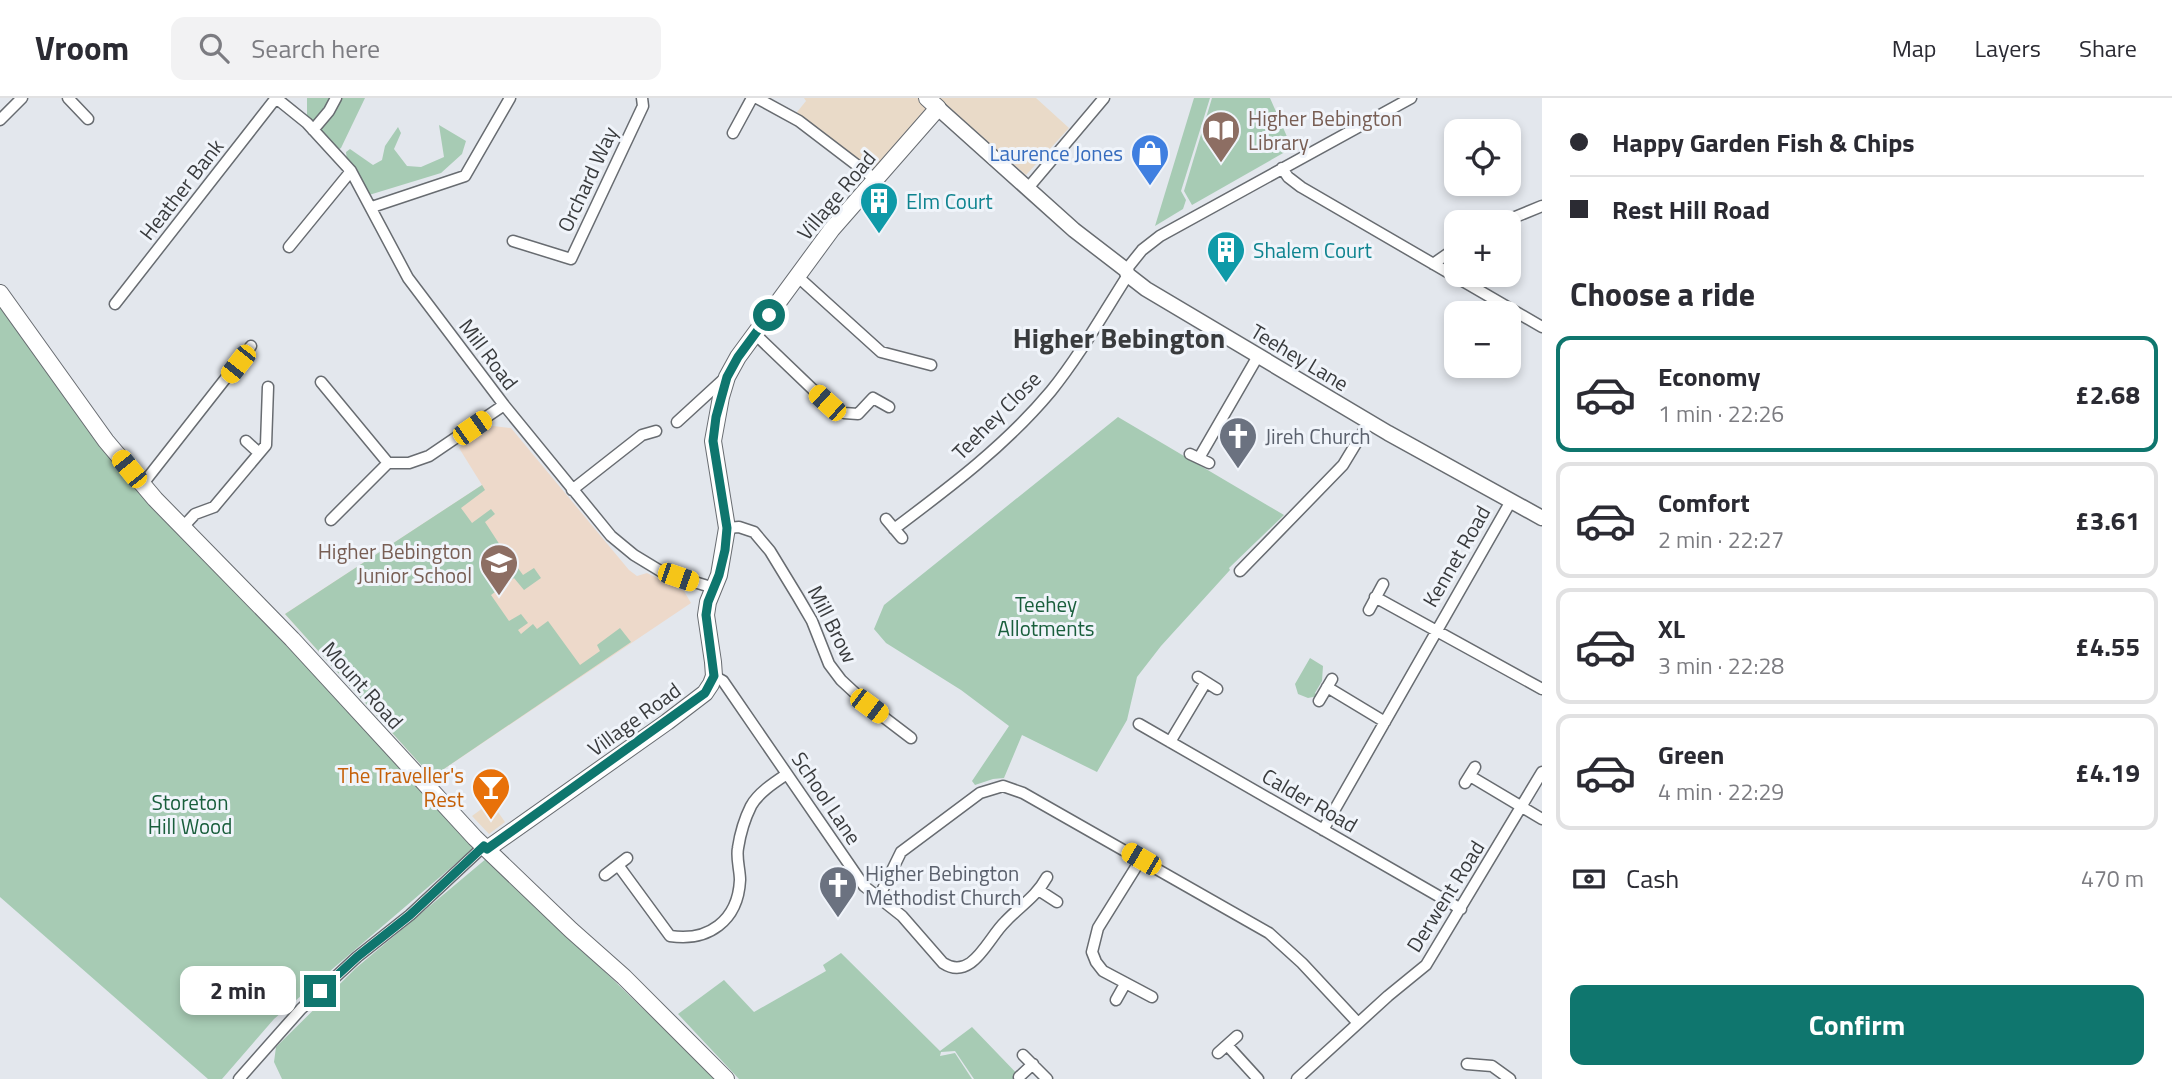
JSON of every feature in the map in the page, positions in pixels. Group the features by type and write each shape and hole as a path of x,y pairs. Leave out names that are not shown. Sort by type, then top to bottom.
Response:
{"main road":[{"name":"Village Road","path":"490,845 705,693 714,676 706,615 725,550 727,528 713,441 716,417 727,377 738,357 832,229 875,179 933,103"},
{"name":"Mount Road","path":"0,293 69,391 142,485 490,845 726,1079"}],"street":[{"path":"0,120 22,98"},
{"path":"68,98 88,119"},
{"name":"Mill Road","path":"276,98 313,130 351,171 408,278 504,405 611,536 634,555 662,572 713,589"},
{"name":"Heather Bank","path":"115,304 276,98"},
{"path":"313,130 336,98"},
{"path":"372,207 465,176 510,98"},
{"name":"Orchard Way","path":"513,241 571,259 643,106 642,98"},
{"path":"733,133 752,98"},
{"path":"757,98 799,121 875,179"},
{"path":"1028,188 1104,98"},
{"name":"Teehey Close","path":"894,529 970,470 1024,421 1089,337 1142,250 1160,236 1411,98"},
{"name":"Teehey Lane","path":"933,103 1074,230 1146,289 1369,422 1542,518"},
{"path":"1282,168 1288,177 1301,187 1542,327"},
{"path":"289,247 351,171"},
{"path":"1521,215 1542,206"},
{"path":"1433,264 1444,256"},
{"path":"797,276 881,352 931,365"},
{"path":"755,334 827,403 844,413 858,414 873,398 888,407"},
{"path":"142,485 251,346"},
{"path":"1199,458 1258,356"},
{"path":"677,422 727,377"},
{"path":"321,382 388,463"},
{"path":"182,528 195,514 214,507 266,445 268,387"},
{"path":"331,520 388,463 409,463 429,456 504,405"},
{"path":"1240,571 1343,465 1369,422"},
{"path":"572,490 642,435 656,431"},
{"path":"246,441 259,453"},
{"name":"Kennet Road","path":"1323,830 1511,501"},
{"path":"886,519 902,538"},
{"name":"Mill Brow","path":"727,528 739,527 754,532 770,551 798,597 812,621 829,664 841,680 869,706 911,738"},
{"path":"1369,610 1383,584"},
{"name":"Kennet Road","path":"1375,597 1435,631"},
{"path":"1435,631 1542,689"},
{"name":"School Lane","path":"714,676 723,681 864,886 902,916 943,963 951,968 961,968 978,957 1007,920 1040,891 1047,877"},
{"path":"1170,742 1202,680 1217,689"},
{"path":"1319,701 1330,683 1385,722"},
{"name":"Calder Road","path":"1139,724 1461,909"},
{"name":"Derwent Road","path":"1297,1079 1426,965 1542,772"},
{"path":"605,875 622,862 670,936 686,938 709,932 728,916 738,891 738,848 751,806 787,774"},
{"path":"1470,775 1542,819"},
{"path":"879,897 901,852 979,793 1003,786 1023,793 1269,933 1302,963 1358,1023"},
{"path":"239,1079 300,1009 357,957 490,845"},
{"path":"1141,859 1098,928 1092,952 1103,971 1152,998"},
{"path":"1040,891 1057,902"},
{"path":"1116,1000 1125,984"},
{"path":"1218,1053 1237,1036"},
{"path":"1227,1045 1258,1079"},
{"path":"1023,1055 1047,1079"},
{"path":"1467,1064 1492,1066 1510,1079"},
{"path":"1019,1077 1033,1065"}],"shaded area":[{"path":"804,98 1036,98 1069,128 1026,175 943,102 875,178 793,117 806,101"},
{"name":"Higher Bebington Junior School","path":"493,426 511,428 629,570 637,576 647,573 684,591 691,603 432,777 285,614 482,485 459,448"},
{"path":"491,802 505,822 489,834 472,816"}],"green space":[{"path":"307,98 332,98 339,101 342,98 365,98 341,148 336,151 307,121"},
{"path":"1194,98 1210,98 1181,191 1186,200 1183,209 1155,226"},
{"path":"1212,98 1270,98 1292,148 1192,205 1184,191"},
{"path":"439,125 466,141 462,154 441,173 369,195 357,170 347,161 346,152 350,149 373,165 382,160 385,146 398,127 401,133 394,149 407,166 421,167 444,157"},
{"name":"Storeton Hill Wood","path":"0,302 121,471 211,562 475,847 274,1019 222,1079 208,1079 0,897"},
{"name":"Teehey Allotments","path":"1118,417 1284,515 1229,568 1137,677 1127,720 1097,772 1022,735 1004,778 975,785 972,781 1009,726 961,690 886,643 874,629 884,605"},
{"name":"Higher Bebington Junior School","path":"482,485 485,490 461,508 472,523 491,509 495,514 485,522 513,565 515,564 523,575 534,568 541,578 524,590 514,578 491,595 509,621 521,614 528,623 518,630 521,634 533,624 537,629 548,621 580,665 600,651 597,645 620,628 631,642 432,777 285,614"},
{"path":"1310,658 1323,666 1322,681 1315,693 1318,696 1308,698 1298,694 1295,684"},
{"path":"487,858 716,1079 282,1079 274,1062 276,1047 356,968"},
{"path":"841,953 940,1051 972,1027 1022,1079 974,1079 955,1051 941,1052 940,1056 955,1053 972,1079 739,1079 678,1014 724,980 754,1012 826,971 823,965"}],"place":[{"name":"Higher Bebington Library","path":"1221,164"},
{"name":"Laurence Jones","path":"1150,187"},
{"name":"Elm Court","path":"879,235"},
{"name":"Shalem Court","path":"1226,284"},
{"name":"Jireh Church","path":"1238,470"},
{"name":"Higher Bebington Junior School","path":"499,597"},
{"name":"The Traveller's Rest","path":"491,821"},
{"name":"Higher Bebington Methodist Church","path":"838,919"}],"district":[{"name":"Higher Bebington","path":"1119,337"}],"route":[{"path":"320,991 357,957 410,915 484,846 487,849 667,722 705,693 711,684 714,676 713,662 706,615 708,602 719,575 727,528 713,441 716,417 727,377 738,357 769,315"}]}
